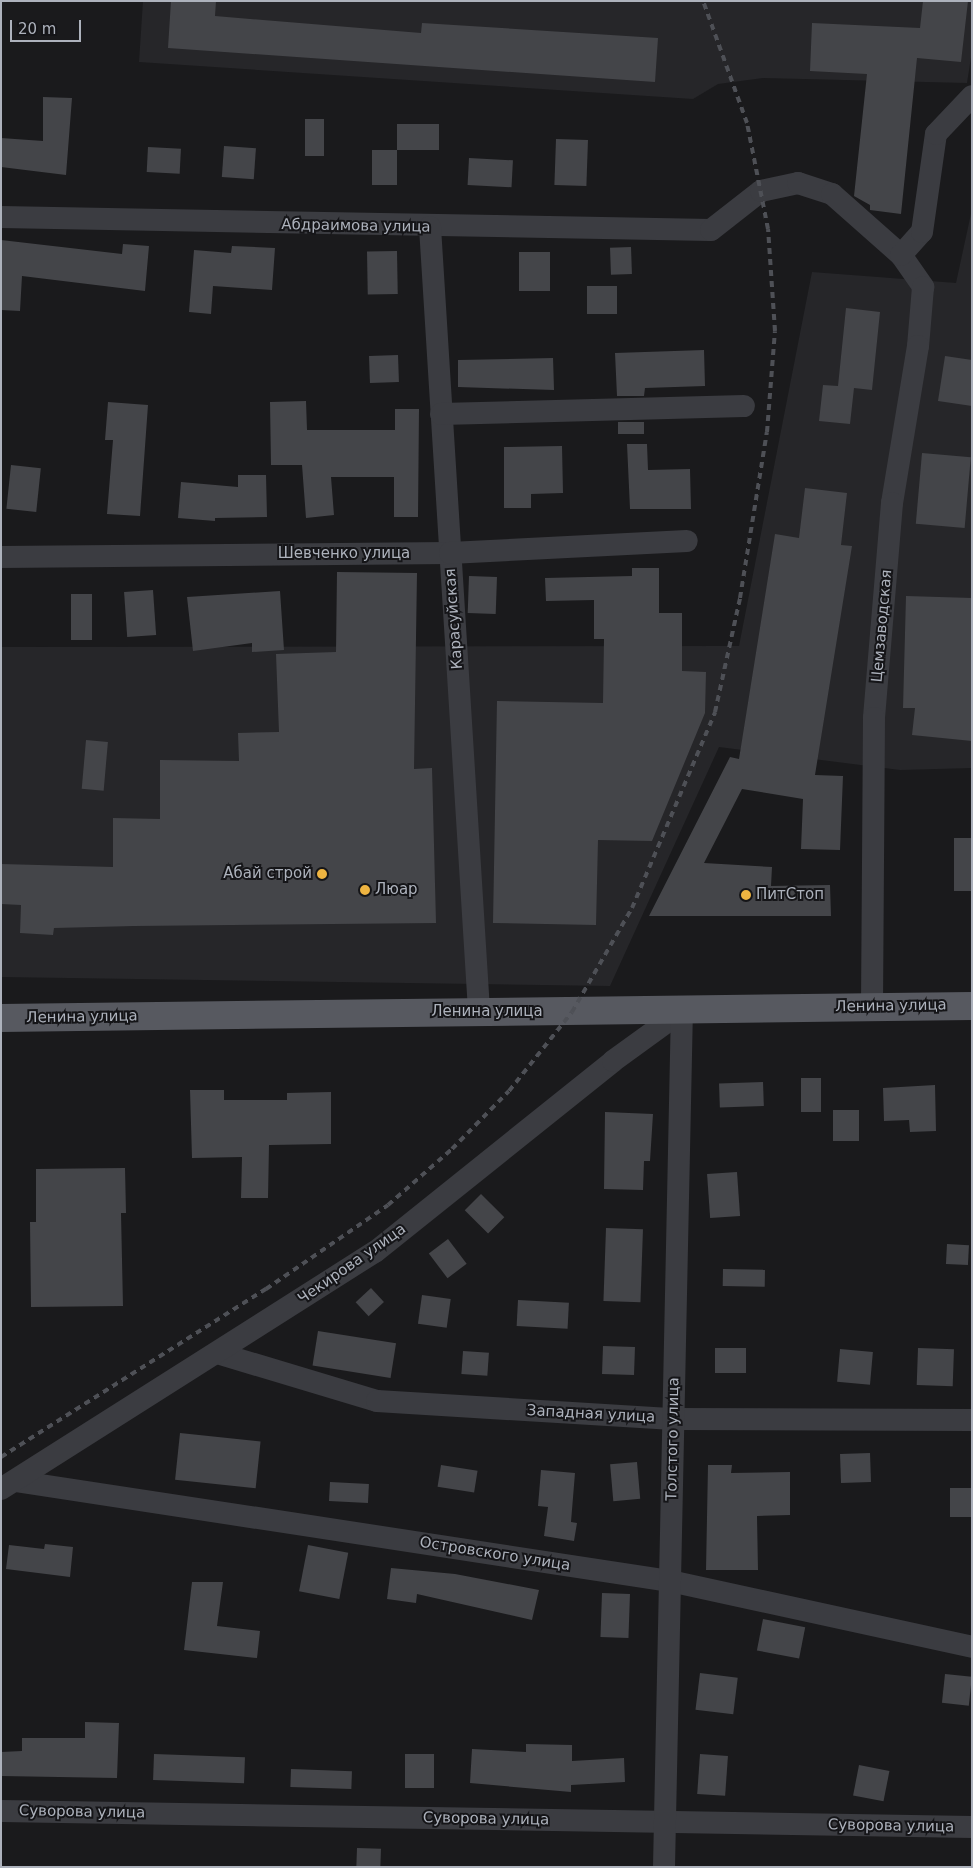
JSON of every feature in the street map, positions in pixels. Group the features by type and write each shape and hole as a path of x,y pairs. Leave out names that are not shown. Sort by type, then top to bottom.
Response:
{"main road":[{"name":"Ленина улица","path":"1,1018 972,1006"}],"street":[{"path":"901,255 922,232 936,134 972,96"},
{"name":"Цемзаводская","path":"798,183 832,194 901,255 923,287 918,346 892,503 874,718 872,1006"},
{"name":"Абдраимова улица","path":"1,217 430,227 712,230 761,191 798,183"},
{"name":"Карасуйская","path":"430,227 479,1011"},
{"path":"441,414 744,406"},
{"name":"Шевченко улица","path":"1,557 450,553 687,542"},
{"name":"Чекирова улица","path":"8,1485 375,1252 613,1061 682,1011"},
{"name":"Толстого улица","path":"664,1867 682,1011"},
{"name":"Западная улица","path":"217,1353 377,1401 673,1419 972,1420"},
{"name":"Островского улица","path":"8,1485 670,1581 972,1647"},
{"name":"Суворова улица","path":"1,1810 972,1827"}],"shaded area":[{"path":"143,1 972,1 972,51 967,83 763,78 718,84 693,99 139,62"},
{"path":"972,209 972,768 900,770 719,747 610,986 1,977 1,647 739,646 812,272 956,283"}],"building":[{"path":"171,1 216,1 215,16 421,33 422,23 658,38 655,82 168,48"},
{"path":"923,1 968,1 961,62 917,58 901,214 870,210 870,205 854,196 867,74 810,71 812,23 920,28"},
{"path":"43,97 72,98 66,175 1,167 1,138 43,141"},
{"path":"305,119 324,119 324,156 305,156"},
{"path":"397,124 439,124 439,150 397,150"},
{"path":"556,139 588,140 586,186 554,185"},
{"path":"224,146 256,148 254,179 222,177"},
{"path":"148,147 181,149 180,174 147,172"},
{"path":"372,150 397,150 397,185 372,185"},
{"path":"469,158 513,160 512,187 468,185"},
{"path":"1,240 122,254 123,244 149,246 145,291 22,276 20,311 1,310"},
{"path":"232,246 275,248 272,290 213,286 211,314 189,312 194,250 231,253"},
{"path":"631,247 632,274 611,275 610,248"},
{"path":"397,251 398,294 368,295 367,252"},
{"path":"519,252 550,252 550,291 519,291"},
{"path":"587,286 617,286 617,314 587,314"},
{"path":"846,308 880,312 872,390 854,388 850,424 819,421 823,385 838,386"},
{"path":"704,350 705,386 645,388 644,396 617,396 615,353"},
{"path":"398,355 399,382 370,383 369,356"},
{"path":"945,356 972,360 972,406 938,401"},
{"path":"553,358 554,390 458,387 458,360"},
{"path":"306,401 307,430 395,430 395,409 419,409 418,517 394,517 394,477 331,477 334,515 306,518 302,465 271,465 270,402"},
{"path":"108,402 148,405 140,516 107,514 113,440 105,440"},
{"path":"618,422 644,422 644,434 618,434"},
{"path":"627,444 647,444 648,470 690,469 691,509 630,509"},
{"path":"562,446 563,493 531,494 531,508 504,508 504,447"},
{"path":"922,453 971,457 965,528 916,524"},
{"path":"11,465 41,468 36,512 6,509"},
{"path":"238,475 266,475 267,517 215,518 215,521 178,518 181,482 238,487"},
{"path":"805,488 847,493 841,545 852,546 815,775 843,776 840,850 801,849 803,799 742,789 704,863 772,867 771,886 830,885 831,916 649,916 730,757 739,759 775,534 799,538"},
{"path":"632,568 659,568 659,613 682,613 682,671 706,672 705,713 652,841 598,840 596,925 493,923 497,701 603,703 604,639 594,639 594,600 546,601 545,578 632,576"},
{"path":"337,572 417,573 414,769 432,768 436,923 134,926 54,928 53,935 20,933 21,905 1,904 1,864 113,867 113,818 160,819 160,760 239,761 238,733 279,732 276,654 336,652"},
{"path":"469,576 497,577 496,614 468,613"},
{"path":"153,590 156,635 127,637 124,592"},
{"path":"280,591 284,650 252,652 252,643 193,651 187,597"},
{"path":"71,594 92,594 92,640 71,640"},
{"path":"906,596 972,598 972,741 912,735 915,708 903,708"},
{"path":"86,740 108,742 104,791 82,789"},
{"path":"954,838 972,838 972,891 954,891"},
{"path":"801,1078 821,1078 821,1112 801,1112"},
{"path":"763,1082 764,1106 720,1108 719,1084"},
{"path":"935,1085 936,1131 910,1132 909,1120 884,1121 883,1088"},
{"path":"190,1090 224,1090 224,1100 287,1100 287,1093 331,1092 331,1144 269,1145 268,1198 241,1198 242,1157 192,1158"},
{"path":"833,1110 859,1110 859,1141 833,1141"},
{"path":"605,1112 653,1114 650,1161 644,1161 643,1190 604,1189"},
{"path":"125,1168 126,1213 121,1213 123,1306 31,1307 30,1222 36,1222 36,1169"},
{"path":"737,1172 740,1216 710,1218 707,1174"},
{"path":"481,1194 504,1217 488,1234 465,1210"},
{"path":"606,1228 643,1229 640,1302 603,1301"},
{"path":"448,1239 467,1264 447,1278 429,1253"},
{"path":"947,1244 969,1245 968,1265 946,1264"},
{"path":"723,1269 765,1270 765,1287 723,1286"},
{"path":"371,1288 384,1302 369,1316 356,1302"},
{"path":"422,1295 451,1299 447,1328 418,1324"},
{"path":"518,1300 569,1303 568,1329 517,1326"},
{"path":"318,1331 396,1343 391,1378 313,1366"},
{"path":"603,1346 635,1347 634,1375 602,1374"},
{"path":"715,1348 746,1348 746,1373 715,1373"},
{"path":"918,1348 954,1349 953,1386 917,1385"},
{"path":"840,1349 873,1352 870,1385 837,1382"},
{"path":"463,1351 489,1353 487,1376 461,1374"},
{"path":"180,1433 261,1441 256,1488 175,1480"},
{"path":"870,1453 871,1482 841,1483 840,1454"},
{"path":"637,1462 640,1499 613,1501 610,1464"},
{"path":"441,1465 478,1471 474,1493 438,1487"},
{"path":"708,1465 732,1465 731,1473 790,1472 790,1515 757,1516 758,1570 706,1570"},
{"path":"541,1470 575,1473 571,1522 577,1523 574,1541 544,1536 548,1507 538,1506"},
{"path":"330,1482 369,1484 368,1503 329,1501"},
{"path":"950,1488 972,1488 972,1517 950,1517"},
{"path":"45,1544 73,1547 70,1577 6,1569 9,1545 44,1549"},
{"path":"308,1545 348,1553 339,1599 299,1591"},
{"path":"391,1568 455,1574 539,1590 532,1620 417,1594 416,1603 387,1599"},
{"path":"192,1582 223,1582 217,1626 260,1631 257,1658 184,1650"},
{"path":"602,1593 630,1594 628,1638 600,1637"},
{"path":"763,1619 805,1627 799,1659 757,1650"},
{"path":"700,1673 738,1678 733,1714 695,1710"},
{"path":"945,1674 972,1677 969,1706 942,1703"},
{"path":"85,1722 119,1723 117,1778 1,1776 1,1752 22,1751 22,1738 85,1738"},
{"path":"526,1744 572,1745 572,1761 624,1758 625,1782 571,1785 571,1792 470,1783 472,1749 526,1752"},
{"path":"154,1754 245,1757 244,1783 153,1780"},
{"path":"405,1754 434,1754 434,1788 405,1788"},
{"path":"700,1754 728,1756 725,1796 697,1794"},
{"path":"859,1765 889,1771 884,1801 853,1795"},
{"path":"291,1769 352,1771 351,1789 290,1787"},
{"path":"357,1848 381,1849 380,1867 356,1867"}],"railway":[{"path":"1,1457 266,1289 388,1205 452,1149 509,1091 572,1012 632,908 715,712 740,598 767,432 775,331 768,229 747,123 703,1"}],"place":[{"name":"Абай строй","path":"322,874"},
{"name":"Люар","path":"365,890"},
{"name":"ПитСтоп","path":"746,895"}]}
